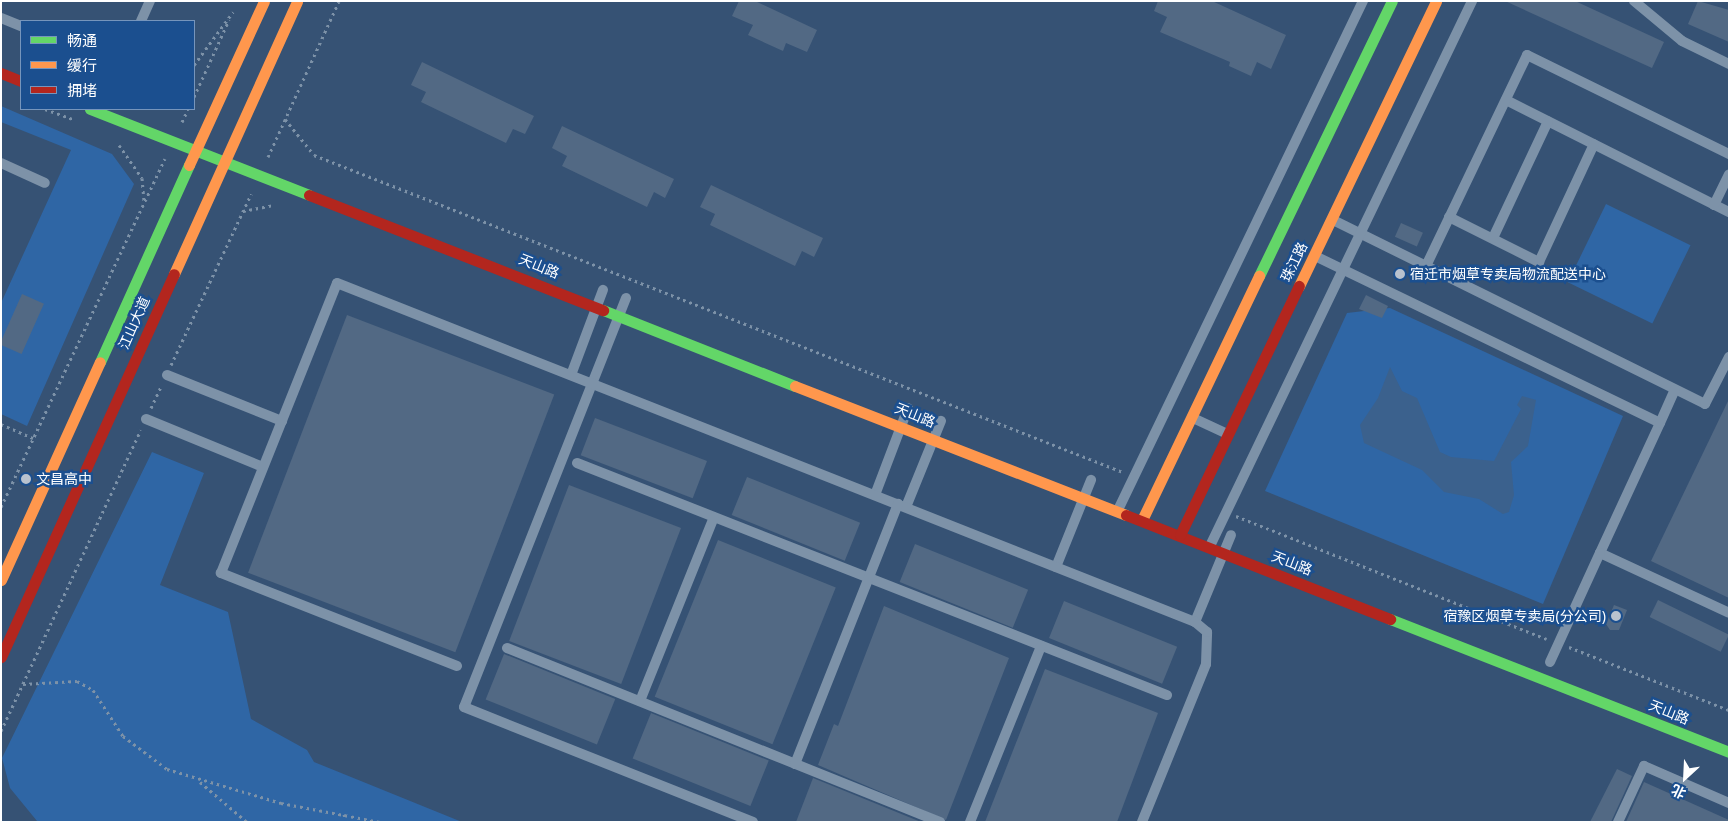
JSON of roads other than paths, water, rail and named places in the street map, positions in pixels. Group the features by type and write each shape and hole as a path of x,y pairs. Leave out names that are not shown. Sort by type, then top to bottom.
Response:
{"street":[{"name":"江山大道","path":"1,580 194,151 264,1"},
{"name":"江山大道","path":"1,658 222,162 297,1"},
{"name":"珠江路","path":"1142,520 1392,1"},
{"name":"珠江路","path":"1180,535 1436,1"},
{"path":"1,73 20,81"},
{"name":"天山路","path":"93,110 222,162 620,314 1729,752"},
{"path":"180,127 244,152"},
{"path":"598,288 631,300"},
{"name":"天山路","path":"904,406 958,427"},
{"path":"1075,473 1096,482"},
{"path":"1121,492 1235,537"}],"lane":[{"path":"141,20 150,1"},
{"path":"1118,510 1121,492 1134,476 1363,1"},
{"path":"1210,547 1225,512 1472,1"},
{"path":"1634,1 1682,41 1729,64"},
{"path":"1,18 20,26"},
{"path":"1426,266 1527,55 1729,154"},
{"path":"1506,100 1729,212"},
{"path":"1492,238 1548,121"},
{"path":"1449,217 1539,262 1594,144"},
{"path":"1,162 45,183"},
{"path":"1714,205 1729,174"},
{"path":"1332,219 1705,404 1729,357"},
{"path":"1314,256 1660,423"},
{"path":"457,666 221,573 337,283 1195,622 1207,632 1206,664 1142,822"},
{"path":"571,375 597,306 598,288"},
{"path":"631,300 620,314 464,707 753,822"},
{"path":"167,374 282,421"},
{"path":"1550,662 1675,390"},
{"path":"875,495 902,426 904,406"},
{"path":"1192,417 1228,434"},
{"path":"146,419 263,467"},
{"path":"795,764 869,578 940,421"},
{"path":"577,463 1167,695"},
{"path":"1056,567 1084,497 1096,482"},
{"path":"640,701 714,517"},
{"path":"1195,622 1224,552 1235,537"},
{"path":"1600,553 1729,613"},
{"path":"970,822 1041,646"},
{"path":"507,648 940,822"},
{"path":"1618,822 1644,766 1729,803"}],"place":[{"name":"宿迁市烟草专卖局物流配送中心","path":"1400,274"},
{"name":"文昌高中","path":"26,479"},
{"name":"宿豫区烟草专卖局(分公司)","path":"1616,616"}]}
